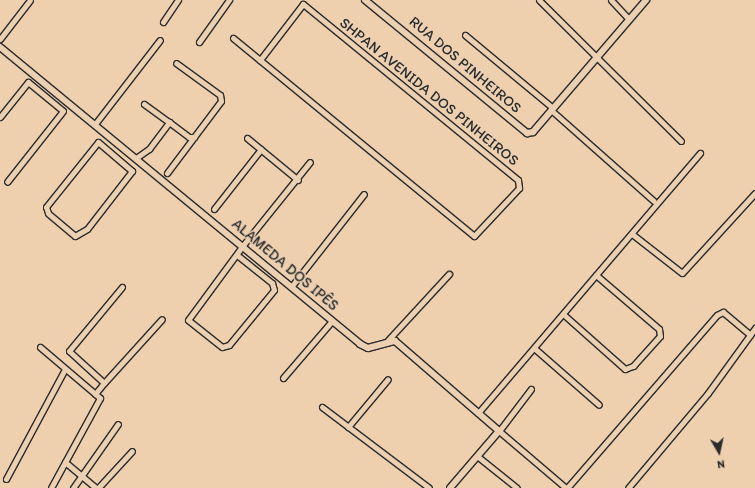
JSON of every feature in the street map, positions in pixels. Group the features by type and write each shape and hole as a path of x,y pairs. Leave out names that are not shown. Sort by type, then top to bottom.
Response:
{"street":[{"path":"0,40 30,0"},
{"path":"162,22 178,0"},
{"path":"199,42 229,0"},
{"name":"RUA DOS PINHEIROS","path":"365,0 530,133 552,109"},
{"path":"539,0 598,57 680,141"},
{"path":"611,0 629,19"},
{"path":"552,109 646,0"},
{"name":"SHPAN AVENIDA DOS PINHEIROS","path":"301,2 520,182 519,188 477,236 472,234 260,60 301,2"},
{"path":"465,35 552,109 654,201"},
{"path":"233,38 260,60"},
{"path":"95,124 160,40"},
{"name":"ALAMEDA DOS IPÊS","path":"0,48 124,148 331,322 366,348 388,340"},
{"path":"167,173 221,98 176,62"},
{"path":"0,117 28,82 63,111 7,182"},
{"path":"46,97 50,88"},
{"path":"144,104 189,137 194,137"},
{"path":"136,158 149,149 169,122"},
{"path":"247,138 298,180"},
{"path":"96,142 117,156 132,171 87,229 75,236 48,213 46,207 96,142"},
{"path":"117,156 124,148"},
{"path":"214,209 261,149"},
{"path":"478,413 700,153"},
{"path":"237,255 272,283 274,290 229,345 222,347 188,320 243,247 298,180 310,162"},
{"path":"632,234 682,273 755,193"},
{"path":"291,287 364,194"},
{"path":"449,274 388,340 399,344 566,488 719,313 750,335"},
{"path":"563,314 625,369 633,366 660,336 659,329 596,275"},
{"path":"104,383 69,351 122,286"},
{"path":"95,394 162,320"},
{"path":"283,378 331,322"},
{"path":"628,488 690,416 755,328"},
{"path":"40,347 100,398 51,488"},
{"path":"534,348 599,405"},
{"path":"6,479 65,369"},
{"path":"348,426 388,379"},
{"path":"450,488 499,431 531,389"},
{"path":"322,407 429,488"},
{"path":"73,488 118,424"},
{"path":"65,462 97,488 132,451"},
{"path":"477,456 517,488"}]}
